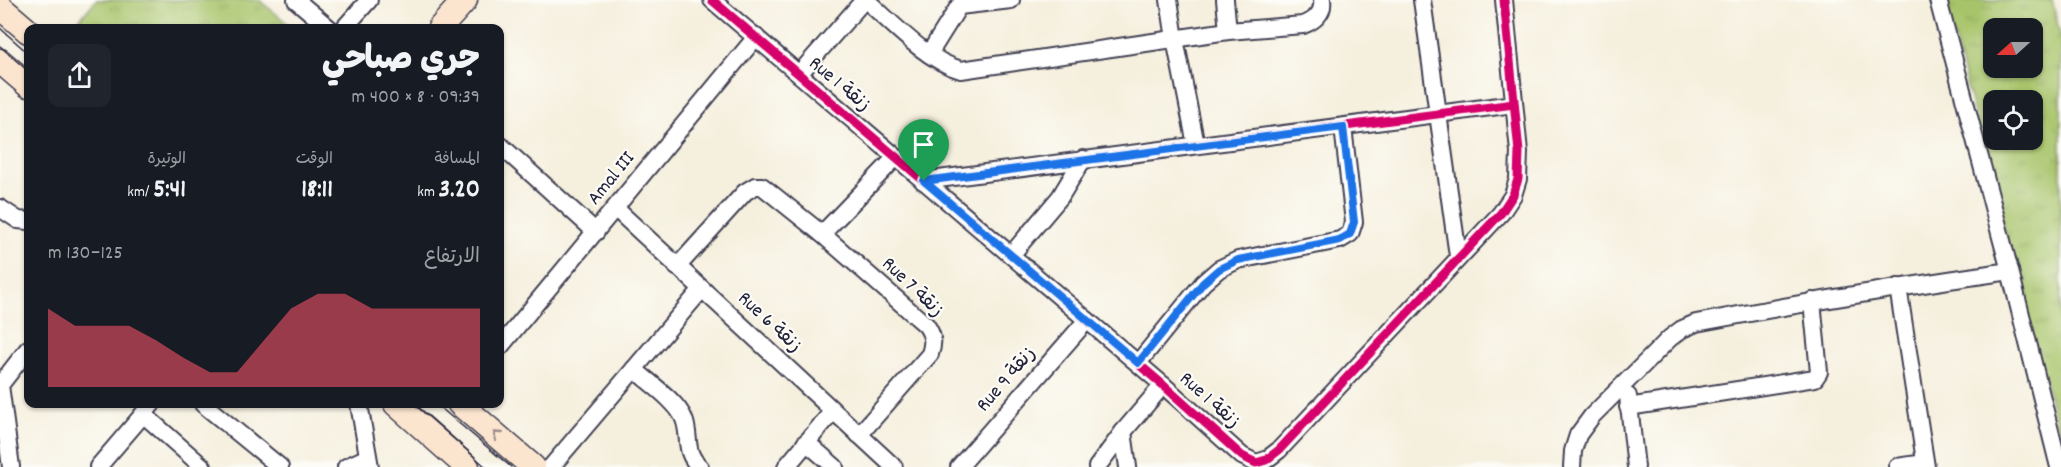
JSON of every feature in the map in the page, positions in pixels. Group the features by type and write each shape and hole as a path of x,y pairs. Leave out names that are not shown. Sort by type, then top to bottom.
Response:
{"street":[{"path":"296,0 324,24"},
{"path":"348,24 369,0"},
{"path":"444,24 465,0"},
{"name":"Rue 1 زنقة","path":"712,0 1163,384 1242,456 1256,463 1266,460 1279,450 1458,256"},
{"path":"799,74 865,0 945,66 961,70 1228,31 1303,25 1312,22 1318,16 1323,5 1322,0"},
{"path":"929,54 956,3 1011,0"},
{"path":"1169,0 1196,145"},
{"path":"1225,0 1228,31"},
{"path":"1422,0 1458,256"},
{"path":"1458,256 1501,213 1513,195 1518,179 1519,152 1504,0"},
{"path":"1938,0 2059,467"},
{"path":"0,7 24,28"},
{"name":"Amal III","path":"504,342 756,37"},
{"path":"0,61 24,82"},
{"path":"924,181 1514,104"},
{"path":"1138,363 1203,283 1219,269 1238,260 1340,240 1350,234 1354,222 1343,127"},
{"path":"504,149 596,232"},
{"path":"822,234 896,157"},
{"path":"1011,255 1060,197 1083,159"},
{"name":"Rue 7 زنقة","path":"678,267 745,192 755,186 762,186 822,234 926,325 932,333 933,343 930,354 859,435"},
{"path":"0,208 18,220 24,221"},
{"name":"Rue 6 زنقة","path":"616,209 894,467"},
{"path":"1572,467 1574,451 1584,425 1670,338 1696,323 1812,301 2010,271"},
{"path":"1897,467 1925,465 1898,287"},
{"path":"551,467 702,289"},
{"path":"1628,407 1808,381 1815,378 1819,372 1812,301"},
{"name":"Rue 9 زنقة","path":"959,467 1087,320"},
{"path":"11,467 3,424 0,385 24,354"},
{"path":"634,369 677,407 684,418 690,456 700,467"},
{"path":"1628,378 1628,407 1636,467"},
{"path":"1097,467 1163,384"},
{"path":"208,408 280,467"},
{"path":"346,467 369,462 360,408"},
{"path":"401,408 467,467"},
{"path":"465,408 533,467"},
{"path":"98,467 147,409 203,467"},
{"path":"786,467 833,411"},
{"path":"1123,432 1128,467"},
{"path":"806,442 835,467"}],"green space":[{"path":"96,0 259,0 288,24 75,24"},
{"path":"1944,0 2052,0 2061,38 2061,442 1984,150 2043,150 2043,90 1983,90 1983,147"}],"tram line":[{"path":"0,28 24,49"},
{"path":"0,46 24,67"},
{"path":"419,408 486,467"},
{"path":"441,408 511,467"}],"cycle path":[{"path":"712,0 1163,385 1242,456 1256,463 1266,460 1279,450 1501,213 1513,195 1518,179 1519,152 1504,0"},
{"path":"923,181 1514,104"}],"route":[{"path":"1343,127 1354,222 1350,234 1340,240 1238,260 1219,269 1203,283 1138,363 924,181 1343,127"}]}
